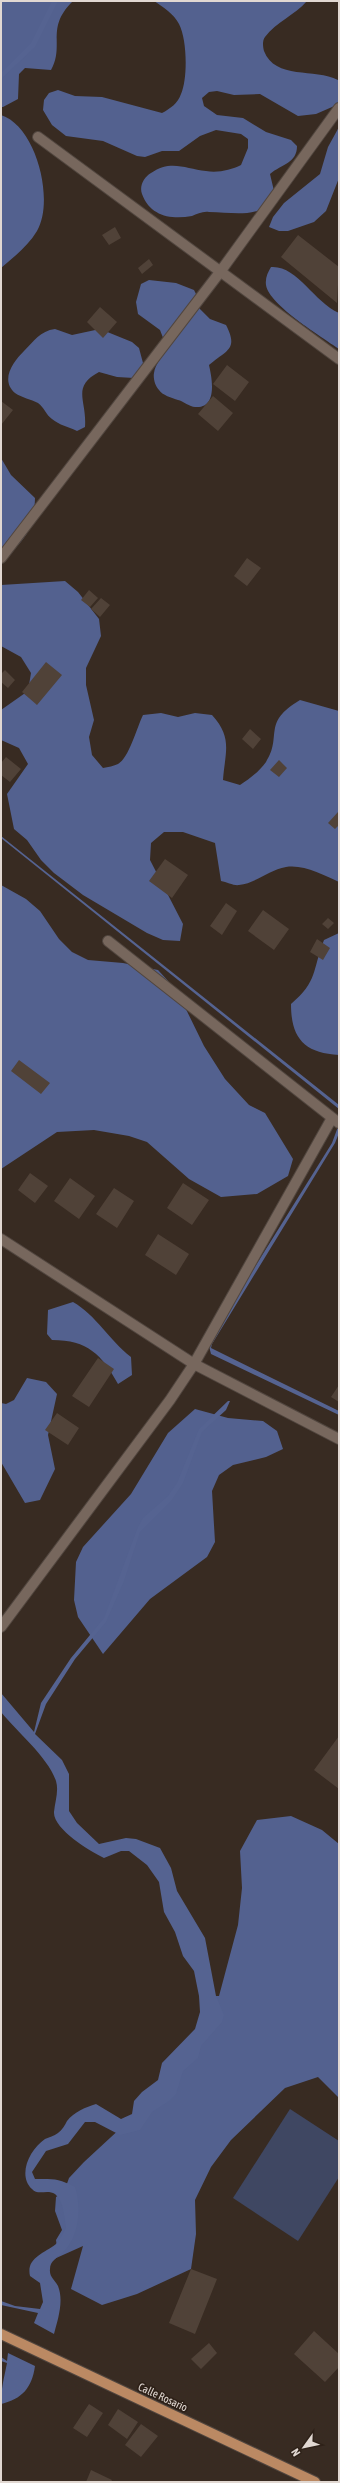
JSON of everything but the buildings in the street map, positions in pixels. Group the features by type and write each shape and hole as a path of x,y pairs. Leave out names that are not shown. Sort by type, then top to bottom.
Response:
{"main road":[{"name":"Calle Rosario","path":"1,2334 315,2482"}],"street":[{"path":"1,558 220,272 339,108"},
{"path":"38,138 339,359"},
{"path":"1,1627 170,1400 194,1364 336,1120 108,941"},
{"path":"1,1239 194,1364 339,1440"}],"shaded area":[{"path":"1,1 73,1 65,11 57,28 55,61 51,70 25,68 19,74 18,99 3,107 1,107"},
{"path":"52,1 58,1 35,47 1,79 1,73 31,43"},
{"path":"154,1 307,1 269,32 263,40 264,51 269,60 286,70 329,76 338,80 339,104 316,114 298,116 260,94 234,95 217,91 209,92 202,98 204,106 217,115 243,118 266,132 291,140 297,146 292,160 270,174 274,191 260,210 247,213 205,212 192,216 169,217 156,212 150,207 141,191 146,177 165,166 178,166 215,172 229,170 241,165 248,148 248,139 241,134 216,130 200,136 179,151 162,151 145,157 137,156 103,141 66,136 52,125 43,110 44,100 49,93 58,90 75,96 102,97 162,113 168,110 180,97 183,87 186,69 184,39 179,24 174,17"},
{"path":"1,115 13,122 24,133 33,148 43,184 44,201 42,218 37,231 25,246 1,268"},
{"path":"339,127 339,178 326,211 314,222 288,231 279,231 269,227 273,217 284,203 320,174 328,147"},
{"path":"271,267 280,268 289,272 321,301 339,313 339,349 309,329 276,302 269,293 266,285 266,278"},
{"path":"149,280 176,283 194,290 198,298 198,307 210,319 226,325 230,333 231,345 229,349 209,365 212,392 207,403 202,406 193,407 167,396 160,392 155,384 154,377 157,363 167,348 160,330 138,314 136,302 141,284"},
{"path":"55,329 72,335 100,329 132,342 139,348 143,363 141,372 134,378 117,377 99,372 85,383 82,395 85,427 77,431 55,421 38,403 15,393 9,382 8,377 12,366 20,355 41,334"},
{"path":"1,458 11,475 35,498 32,521 26,536 1,565"},
{"path":"65,581 78,592 99,619 101,636 86,668 86,685 94,720 89,737 92,755 103,768 118,764 126,756 143,715 161,713 178,717 195,713 212,715 219,723 225,738 226,753 223,780 240,785 257,772 266,762 271,753 277,723 288,708 300,700 339,711 339,882 313,871 293,866 274,871 245,884 237,885 221,881 215,843 183,832 164,832 151,843 150,860 183,924 180,941 163,940 147,933 83,895 54,873 41,860 27,840 14,829 7,794 28,764 19,748 1,740 1,710 28,691 31,673 21,657 1,646 1,585"},
{"path":"1,836 339,1105 339,1109 1,838"},
{"path":"1,885 26,899 40,911 59,939 72,952 88,960 123,963 158,970 170,983 181,999 204,1046 225,1079 249,1105 265,1113 293,1159 288,1176 257,1194 221,1197 189,1179 147,1142 129,1136 94,1130 57,1132 1,1169"},
{"path":"339,933 339,1055 317,1051 308,1047 302,1042 297,1035 294,1026 291,1004 300,996 310,982 324,940"},
{"path":"339,1124 339,1133 335,1143 212,1344 211,1348 339,1411 339,1415 211,1354 208,1342 332,1143"},
{"path":"73,1302 89,1314 131,1357 132,1375 118,1384 100,1357 92,1351 75,1343 52,1340 47,1334 48,1310"},
{"path":"27,1378 46,1382 57,1394 48,1435 55,1469 40,1500 25,1503 1,1462 1,1403 6,1404 14,1400"},
{"path":"228,1401 230,1401 226,1410 202,1432 183,1483 171,1501 140,1532 124,1581 106,1622 75,1659 46,1704 35,1734 62,1760 69,1774 69,1811 77,1823 99,1844 126,1838 136,1839 160,1848 171,1868 177,1891 205,1938 216,1996 224,2015 222,2022 201,2046 198,2058 183,2071 176,2094 169,2101 152,2112 140,2130 120,2135 95,2122 85,2122 68,2144 46,2151 32,2172 35,2179 55,2180 75,2187 77,2195 78,2222 72,2239 68,2247 54,2260 50,2266 50,2274 60,2292 60,2310 54,2334 34,2323 38,2313 1,2305 1,2301 15,2306 40,2309 43,2302 40,2283 30,2276 29,2270 33,2261 37,2257 56,2244 66,2228 63,2210 58,2197 49,2192 34,2191 28,2183 26,2177 27,2162 40,2143 58,2133 70,2118 84,2108 96,2104 121,2119 132,2114 134,2101 142,2092 158,2080 162,2063 195,2029 200,2012 199,1996 194,1971 183,1956 175,1932 164,1912 159,1882 147,1865 129,1851 121,1851 104,1858 73,1839 59,1825 55,1819 54,1812 57,1793 56,1781 46,1763 32,1745 1,1712 1,1693 34,1732 41,1703 71,1658 104,1618 138,1527 143,1518 168,1496 177,1483 199,1429"},
{"path":"195,1409 228,1418 263,1421 277,1431 283,1449 266,1457 233,1465 219,1475 212,1491 215,1542 207,1557 150,1599 103,1654 78,1617 74,1600 76,1562 83,1547 131,1494 168,1433"},
{"path":"291,1816 322,1830 339,1844 339,2098 318,2077 285,2088 231,2140 211,2167 195,2200 196,2234 191,2269 137,2294 102,2305 71,2289 83,2246 54,2259 58,2256 56,2240 62,2230 55,2211 56,2197 64,2192 69,2178 84,2162 163,2089 216,1996 219,1996 238,1925 242,1888 240,1851 257,1820"},
{"path":"290,2109 339,2141 339,2177 298,2241 233,2198"},
{"path":"8,2353 35,2366 34,2374 25,2391 20,2396 1,2404 2,2388 7,2363 1,2361 1,2357 7,2361"}]}
